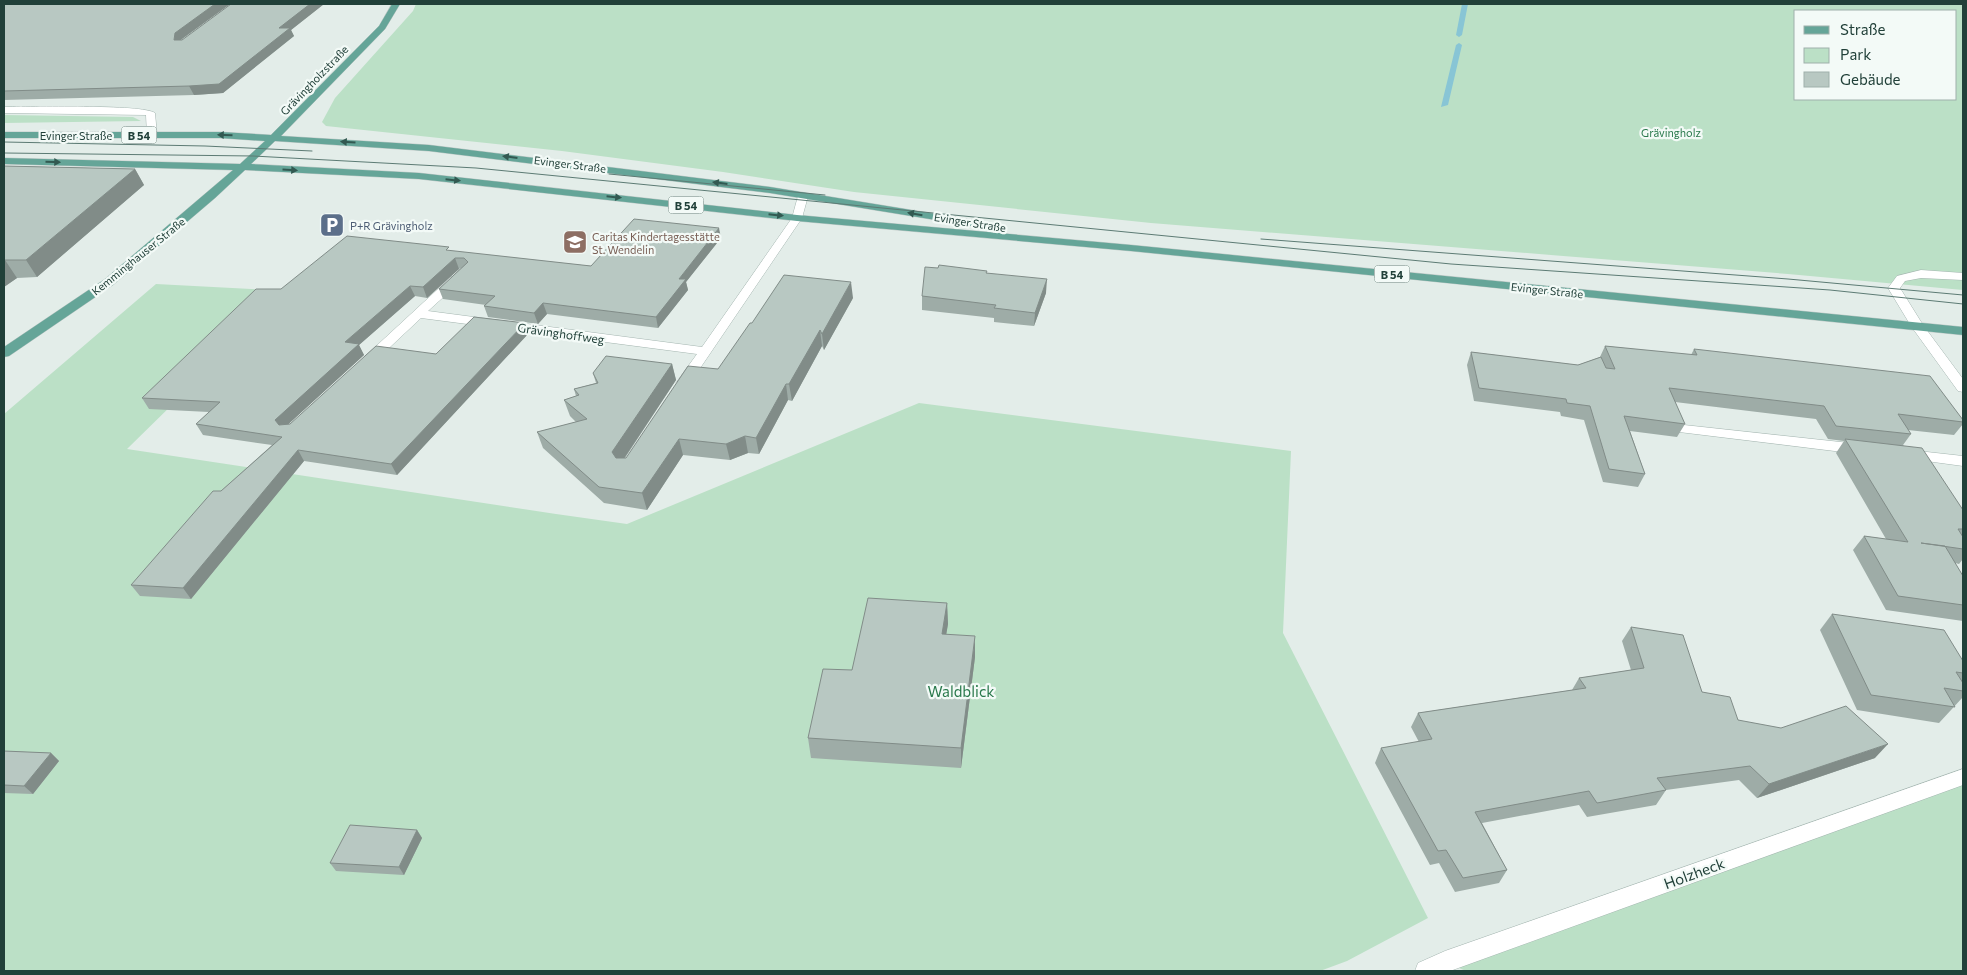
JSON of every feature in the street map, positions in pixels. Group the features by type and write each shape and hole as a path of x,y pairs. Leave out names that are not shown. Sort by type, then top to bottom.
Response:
{"main road":[{"name":"Grävingholzstraße","path":"242,167 274,138 382,27 396,4"},
{"name":"Evinger Straße","path":"4,135 152,135 274,138 429,148 770,190 1131,248"},
{"name":"Evinger Straße","path":"4,161 242,167 420,176 797,218 1131,248 1963,331"},
{"name":"Kemminghauser Straße","path":"4,353 109,282 205,201 242,167"}],"street":[{"path":"4,110 128,111 150,113 152,135"},
{"path":"678,391 797,218 803,196"},
{"path":"354,372 464,272"},
{"path":"1963,276 1921,274 1901,278 1894,288 1917,326 1963,388"},
{"path":"1901,278 1963,285"},
{"name":"Grävinghoffweg","path":"419,314 704,352"},
{"path":"1684,429 1876,451"},
{"path":"1896,453 1963,461"},
{"name":"Holzheck","path":"1426,971 1445,962 1963,777"}],"green space":[{"name":"Grävingholz","path":"416,4 1963,4 1963,290 1788,274 1151,223 854,192 723,172 562,151 326,126 322,122 335,98 413,11"},
{"path":"4,115 133,117 141,121 4,123"},
{"name":"Waldblick","path":"156,284 288,291 127,449 556,514 627,524 919,403 1291,451 1283,633 1428,918 1347,961 1320,971 4,971 4,414"},
{"path":"1963,777 1963,971 1466,971 1445,962"}],"building":[{"path":"4,4 215,4 175,33 174,40 182,40 231,4 310,4 279,28 290,28 219,84 4,91"},
{"path":"4,166 135,169 26,260 4,261"},
{"path":"634,219 719,228 679,279 686,279 656,317 543,303 534,313 484,306 495,296 439,289 468,262 464,258 455,258 423,287 410,286 345,342 359,344 275,420 279,425 290,424 376,346 436,354 474,317 525,323 391,464 298,450 183,588 131,585 213,491 221,491 282,437 196,424 220,402 142,398 256,289 281,289 347,236 449,247 446,250 591,266"},
{"path":"939,265 987,271 986,273 1047,279 1035,313 994,308 996,305 922,296 925,267 938,268"},
{"path":"784,275 851,282 822,334 820,330 789,384 786,384 756,438 745,436 726,444 679,439 642,493 599,487 537,432 587,419 564,400 579,395 574,389 598,383 593,373 606,356 672,364 612,452 616,458 626,458 688,366 718,369"},
{"path":"1605,346 1697,355 1694,349 1930,376 1963,422 1898,414 1911,434 1836,426 1824,406 1669,388 1685,424 1624,416 1645,474 1609,469 1590,406 1567,403 1566,399 1479,388 1471,352 1578,365 1601,357 1606,368 1615,369"},
{"path":"1845,439 1922,448 1963,510 1963,529 1958,529 1963,537 1963,549 1945,546 1963,576 1963,605 1898,596 1864,536 1908,542"},
{"path":"868,598 947,603 942,634 975,636 961,748 808,738 823,669 852,670"},
{"path":"1832,614 1944,630 1963,661 1963,673 1956,672 1963,683 1963,691 1944,688 1955,707 1871,695"},
{"path":"1631,627 1683,635 1702,692 1730,697 1738,720 1781,728 1846,706 1888,744 1769,784 1750,766 1657,778 1666,790 1597,803 1589,791 1475,812 1507,870 1463,878 1446,850 1438,851 1381,748 1432,739 1418,713 1586,688 1579,678 1644,668"},
{"path":"4,751 51,753 24,786 4,785"},
{"path":"350,825 417,830 399,867 330,863"}],"waterway":[{"path":"1459,35 1465,4"},
{"path":"1444,105 1459,45"}],"tram line":[{"path":"4,142 205,146 312,151"},
{"path":"4,153 253,156 476,168 1451,264 1830,290 1963,304"},
{"path":"609,174 825,195"},
{"path":"1261,239 1788,279 1963,295"}],"place":[{"name":"P+R Grävingholz","path":"332,225"},
{"name":"Caritas Kindertagesstätte St. Wendelin","path":"575,242"}]}
